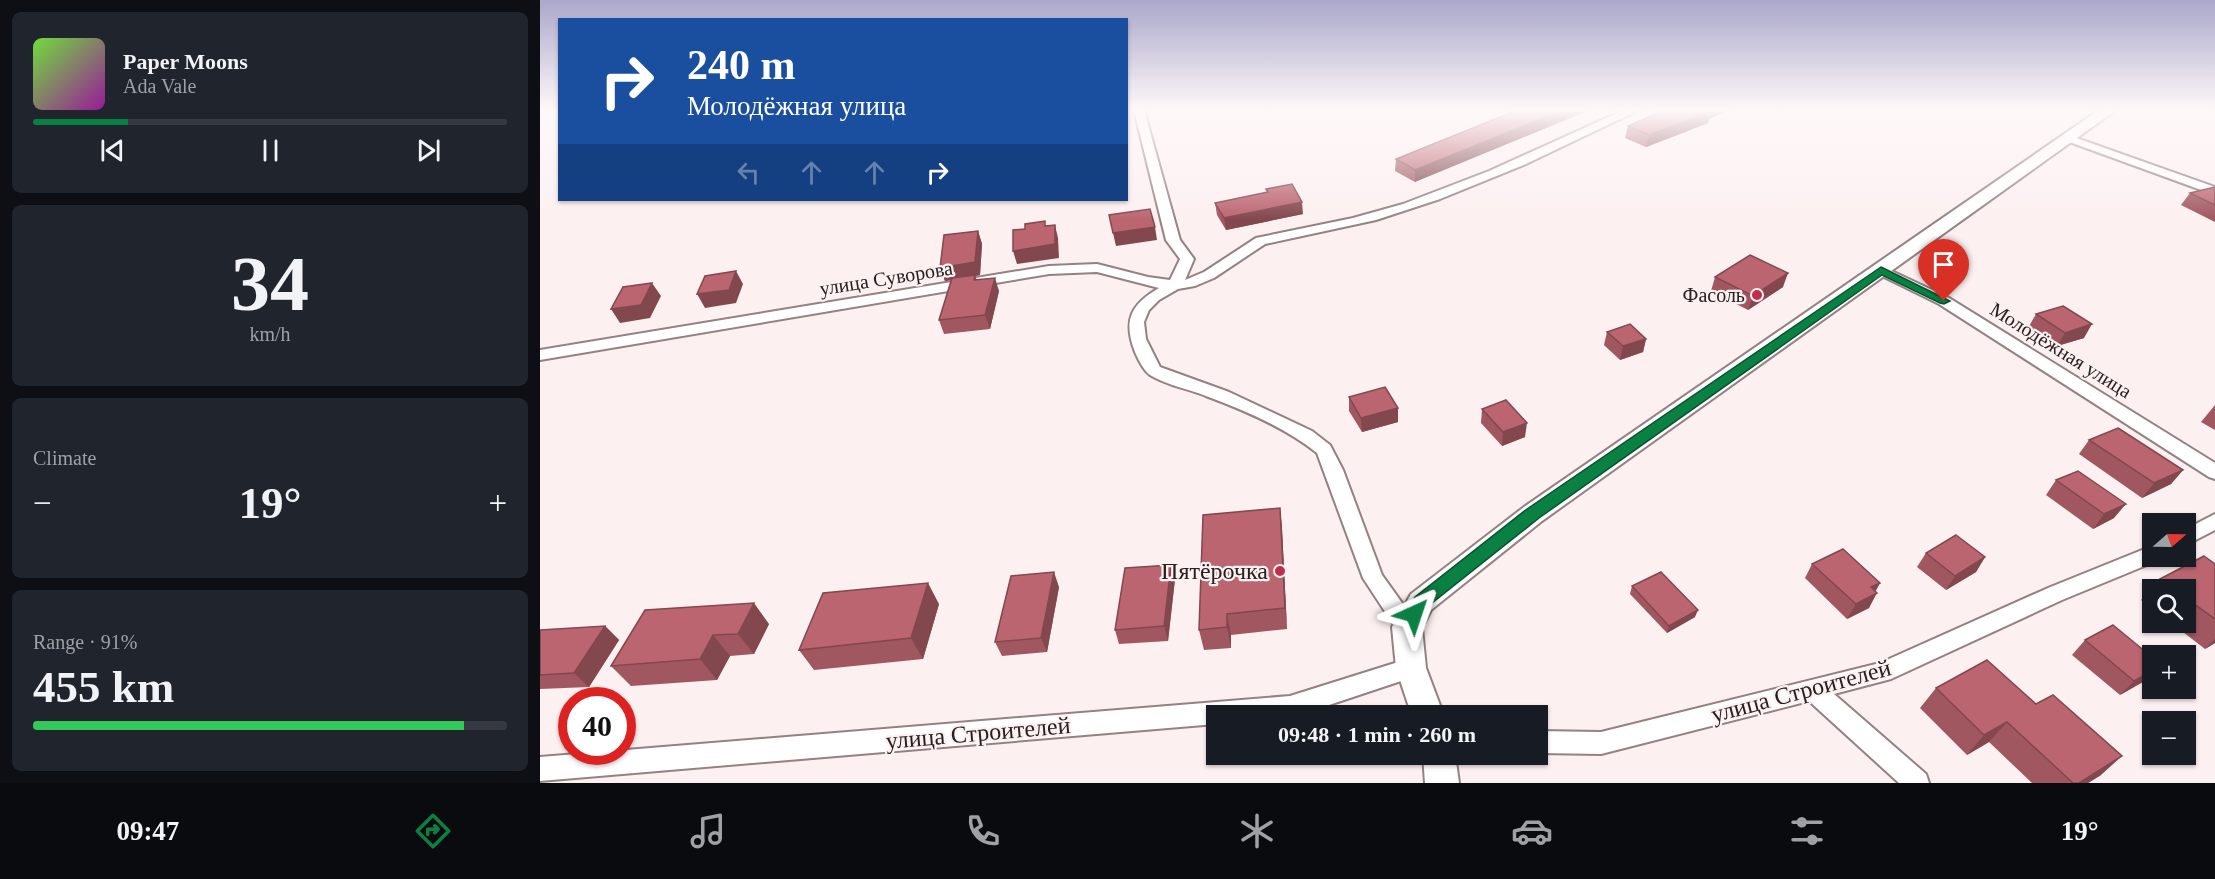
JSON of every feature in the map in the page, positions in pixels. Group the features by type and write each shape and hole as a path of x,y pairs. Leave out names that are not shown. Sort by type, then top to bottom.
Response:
{"street":[{"path":"1149,147 1173,240 1187,259 1185,268 1174,285 1154,297 1142,308 1136,322 1138,339 1145,357 1154,371 1254,410 1306,435 1324,448 1373,578 1407,627 1411,668 1424,705"},
{"name":"улица Суворова","path":"540,355 1049,270 1102,268 1133,279 1174,285 1213,274 1249,246 1261,241 1361,220 1407,207 1445,193 1551,147"},
{"path":"1407,627 1421,602 1533,514 2056,147"},
{"path":"2092,147 2215,191"},
{"name":"Молодёжная улица","path":"1881,270 1944,301 2215,472"},
{"path":"2196,532 2215,520"},
{"name":"улица Строителей","path":"1548,742 1601,743 1883,672 2055,594 2142,558"},
{"name":"улица Строителей","path":"540,769 1290,707 1411,668"},
{"path":"1813,690 1917,783"},
{"path":"1440,765 1442,783"}],"building":[{"path":"1427,147 1473,147 1415,170 1396,159"},
{"path":"1292,184 1302,202 1224,218 1215,203 1268,192 1266,189"},
{"path":"2215,187 2215,205 2190,193"},
{"path":"1150,209 1155,227 1113,233 1109,215"},
{"path":"1045,221 1045,226 1055,225 1055,244 1013,251 1013,230 1025,229 1025,224"},
{"path":"978,231 975,262 940,268 944,235"},
{"path":"1750,255 1788,273 1753,296 1715,277"},
{"path":"736,271 729,290 697,294 705,276"},
{"path":"975,275 974,280 995,278 985,315 939,320 952,278"},
{"path":"652,283 641,305 611,309 623,287"},
{"path":"2063,306 2092,324 2065,333 2036,314"},
{"path":"1630,324 1646,339 1623,346 1607,332"},
{"path":"1385,387 1398,408 1361,418 1349,397"},
{"path":"1506,400 1527,423 1503,432 1482,409"},
{"path":"2118,428 2183,470 2154,483 2089,440"},
{"path":"2078,471 2126,504 2104,514 2056,480"},
{"path":"1280,508 1285,608 1227,614 1227,627 1199,630 1203,515"},
{"path":"1956,535 1985,557 1955,576 1926,553"},
{"path":"1843,549 1880,583 1871,587 1877,593 1856,604 1812,564"},
{"path":"2204,556 2215,564 2215,619 2196,605 2196,579 2160,579 2183,567 2196,567 2196,560"},
{"path":"1171,565 1164,626 1115,630 1125,568"},
{"path":"1054,572 1041,638 995,642 1011,576"},
{"path":"1661,572 1698,610 1669,626 1632,586"},
{"path":"928,583 911,638 799,650 823,593"},
{"path":"754,603 738,634 713,635 700,659 611,666 645,610"},
{"path":"2113,625 2142,649 2142,677 2134,681 2085,640"},
{"path":"605,626 574,673 540,675 540,630"},
{"path":"1987,660 2036,704 2053,695 2122,756 2079,783 2073,783 2007,722 1984,735 1936,688"}],"place":[{"name":"Фасоль","path":"1757,295"},
{"name":"Пятёрочка","path":"1280,571"}],"route":[{"path":"1414,614 1421,602 1533,514 1881,270 1944,301"}]}
